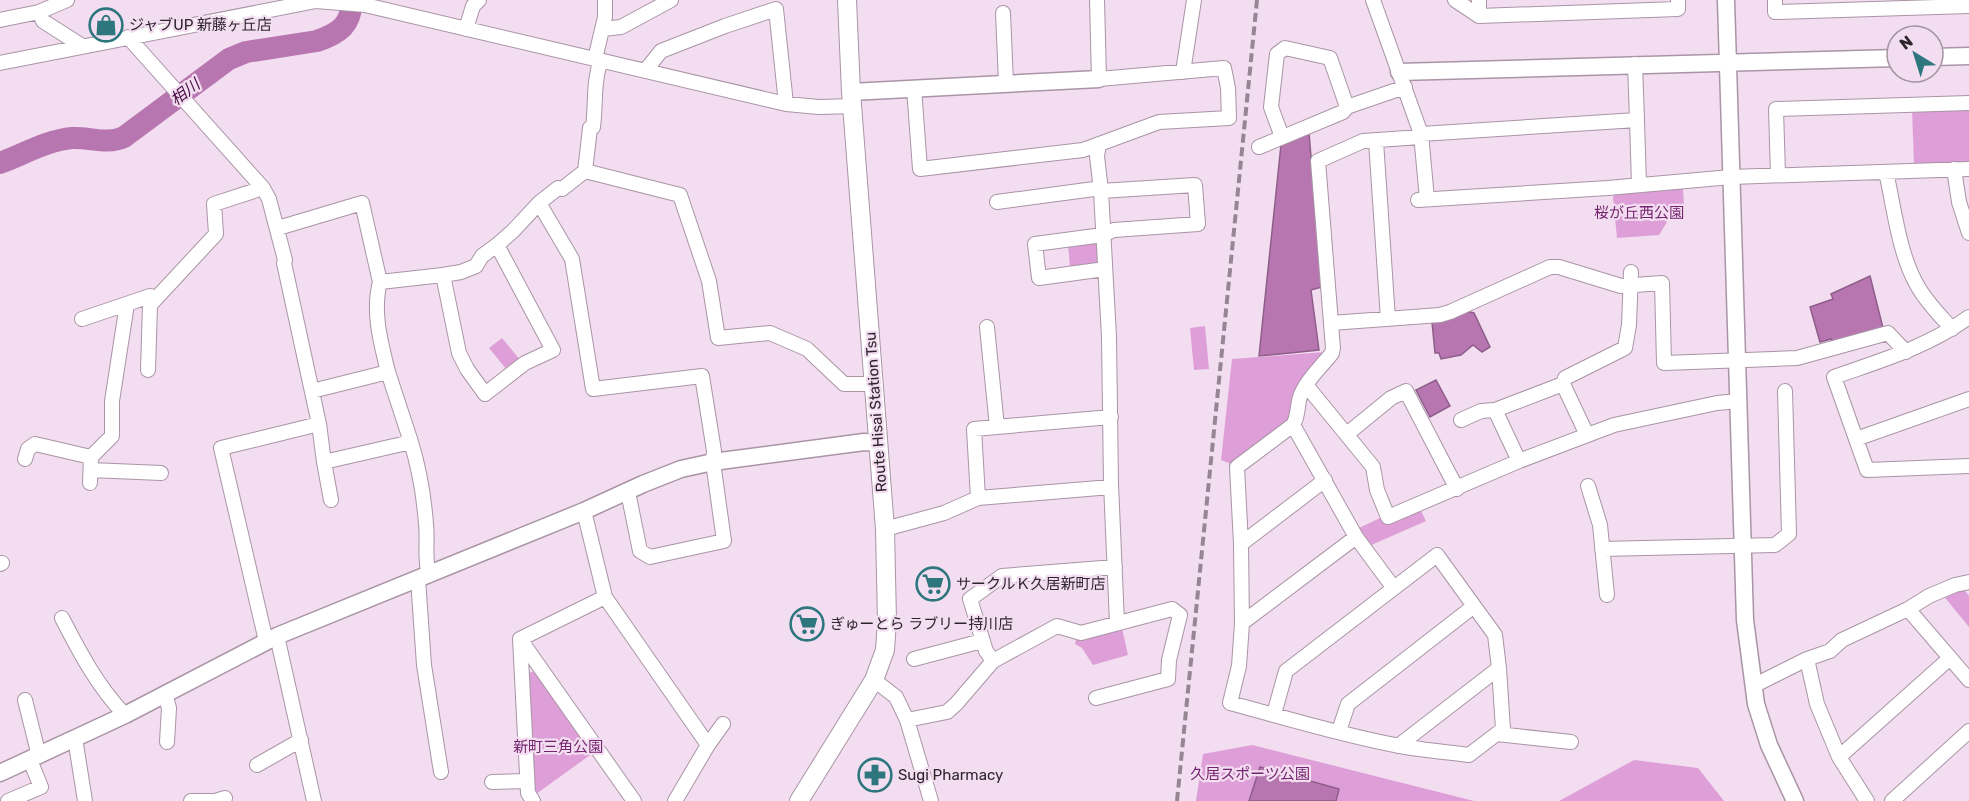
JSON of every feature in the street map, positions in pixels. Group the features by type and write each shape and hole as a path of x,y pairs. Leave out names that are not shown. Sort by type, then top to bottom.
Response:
{"main road":[{"name":"Route Hisai Station Tsu","path":"799,801 874,680 885,650 887,621 885,530 847,0"}],"street":[{"path":"0,20 33,8 67,0"},
{"path":"0,63 316,0 364,5 786,104 819,107 914,88 1099,80 1224,68 1228,88 1229,118 1159,122 1083,150 920,169 914,88"},
{"path":"466,29 473,6 479,0"},
{"path":"380,282 461,272 476,266 483,256 513,231 539,203 585,171 590,128 593,127 596,106 597,70 605,0"},
{"path":"603,29 621,27 671,0"},
{"path":"1097,0 1099,80"},
{"path":"1183,72 1194,0"},
{"path":"1373,0 1421,135 1423,200 1731,177 1969,169"},
{"path":"1455,0 1479,16 1547,6 1678,9 1678,0"},
{"path":"1479,0 1479,16"},
{"path":"1726,0 1745,620 1753,686 1769,745 1795,801"},
{"path":"1775,0 1775,12 1878,4 1969,6"},
{"path":"33,8 43,21 82,46"},
{"path":"645,71 661,51 776,9 786,104"},
{"path":"1003,13 1006,83"},
{"path":"128,37 263,188 269,199 278,228 319,424 331,500"},
{"path":"1282,137 1270,107 1277,54 1286,48 1330,58 1347,107"},
{"path":"1945,57 1969,56"},
{"path":"1259,147 1343,112 1347,107 1402,80 1635,64 1885,58"},
{"path":"1635,64 1639,185"},
{"path":"1778,175 1776,109 1969,103"},
{"path":"1274,714 1286,671 1437,555 1495,635 1500,668 1503,729 1469,755 1398,746 1230,703 1239,666 1242,623 1237,467 1293,425 1298,417 1300,395 1332,353 1318,161 1363,141 1637,120"},
{"path":"1376,141 1388,319"},
{"path":"1099,144 1097,156 1105,269 1117,623"},
{"path":"1954,169 1959,202 1969,233"},
{"path":"585,171 680,195 709,281 718,338 770,333 807,349 844,384 874,384"},
{"path":"1886,172 1905,258 1912,276 1925,299 1952,329"},
{"path":"997,202 1094,189 1101,191 1195,185 1198,224 1114,230 1103,235 1035,244 1039,278 1105,269"},
{"path":"148,370 150,304 216,234 214,204 263,188"},
{"path":"278,228 362,203 380,282 376,295 377,323 388,372 411,442 424,507 427,537 424,577 424,665 441,772"},
{"path":"539,203 572,259 593,389 702,376 714,451 713,462 724,541 650,557 640,550 628,492"},
{"path":"443,275 459,353 466,369 485,394 525,363 553,351 497,245"},
{"path":"1331,323 1428,317 1450,312 1550,267 1559,267 1621,286 1631,279 1662,284 1664,363 1797,358 1888,333 1906,352"},
{"path":"1587,435 1563,384 1565,378 1625,348 1631,279"},
{"path":"82,319 150,296 156,298"},
{"path":"91,470 112,436 112,401 127,304"},
{"path":"1969,317 1952,329 1906,352 1834,377 1866,470 1969,466"},
{"path":"987,327 997,427"},
{"path":"312,391 388,372"},
{"path":"1461,420 1481,411 1496,410 1563,384"},
{"path":"1306,385 1373,467 1377,490 1388,517 1519,461 1614,425 1738,401"},
{"path":"1347,434 1391,398 1406,391 1456,489"},
{"path":"1602,549 1775,545 1789,534 1785,391"},
{"path":"1856,439 1969,399"},
{"path":"1496,410 1519,461"},
{"path":"978,498 974,429 1111,417"},
{"path":"314,801 302,740 272,639 221,448 319,424"},
{"path":"1293,425 1356,537 1393,587"},
{"path":"324,462 411,442"},
{"path":"0,773 125,716 272,639 681,469 713,462 864,442 878,443"},
{"path":"25,459 28,449 35,444 91,470 161,473"},
{"path":"1241,544 1325,480"},
{"path":"1588,486 1600,525 1607,596"},
{"path":"885,530 944,513 978,498 1112,487"},
{"path":"584,511 605,597 708,745"},
{"path":"1242,623 1356,537"},
{"path":"993,661 982,641 970,599 1002,576 1115,567"},
{"path":"1753,686 1807,659 1830,651 1842,640 1908,609 1929,596 1969,582"},
{"path":"520,639 605,597"},
{"path":"1339,731 1348,704 1474,606"},
{"path":"907,720 947,711 956,704 993,661 1057,626 1081,633 1172,609 1180,615 1169,660 1168,679 1096,698"},
{"path":"1908,609 1969,680"},
{"path":"62,618 84,660 113,703 125,716"},
{"path":"520,639 528,794 533,801"},
{"path":"520,639 634,801"},
{"path":"914,659 982,641"},
{"path":"1839,757 1950,658"},
{"path":"1807,659 1817,704 1839,757 1867,801"},
{"path":"1398,746 1500,668"},
{"path":"874,680 896,697 907,720 931,801"},
{"path":"165,694 169,708 167,742"},
{"path":"8,801 41,787 25,700"},
{"path":"675,801 723,724"},
{"path":"1892,801 1969,731"},
{"path":"1497,734 1571,742"},
{"path":"75,738 85,801"},
{"path":"257,765 302,740"},
{"path":"492,782 527,781"},
{"path":"191,801 215,801 225,798"}],"green space":[{"path":"1969,108 1969,163 1914,165 1912,109"},
{"name":"桜が丘西公園","path":"1683,187 1684,207 1675,209 1659,235 1617,238 1613,197 1616,192"},
{"path":"1098,240 1099,263 1070,267 1068,245"},
{"path":"1205,326 1209,369 1194,370 1190,328"},
{"path":"502,338 521,361 507,370 489,348"},
{"path":"1325,352 1295,390 1289,420 1231,464 1221,460 1232,359"},
{"path":"1421,511 1426,521 1369,546 1359,528 1382,517 1386,524"},
{"path":"1962,587 1969,596 1969,627 1942,594"},
{"path":"1122,628 1128,655 1093,665 1082,648 1075,644 1076,640"},
{"name":"新町三角公園","path":"536,671 593,753 536,794 533,791 528,673"},
{"name":"久居スポーツ公園","path":"1252,745 1474,801 1196,801 1203,754"},
{"path":"1634,760 1698,768 1724,801 1559,801"}],"shaded area":[{"path":"1309,133 1322,287 1311,290 1319,350 1259,356 1281,145"},
{"path":"1870,276 1883,328 1832,342 1831,339 1820,342 1810,307 1833,299 1831,294"},
{"path":"1465,311 1474,313 1490,347 1482,352 1473,345 1461,355 1441,359 1439,353 1435,353 1432,322"},
{"path":"1436,380 1450,406 1430,417 1416,390"},
{"path":"1260,767 1339,789 1336,801 1249,801"}],"waterway":[{"name":"相川","path":"0,163 63,139 111,140 124,137 229,59 246,52 317,41 332,35 347,22 352,0"}],"railway":[{"path":"1177,801 1257,0"}],"place":[{"name":"ジャブUP 新藤ヶ丘店","path":"106,25"},
{"name":"サークルＫ久居新町店","path":"933,584"},
{"name":"ぎゅーとら ラブリー持川店","path":"807,624"},
{"name":"Sugi Pharmacy","path":"875,775"}]}
